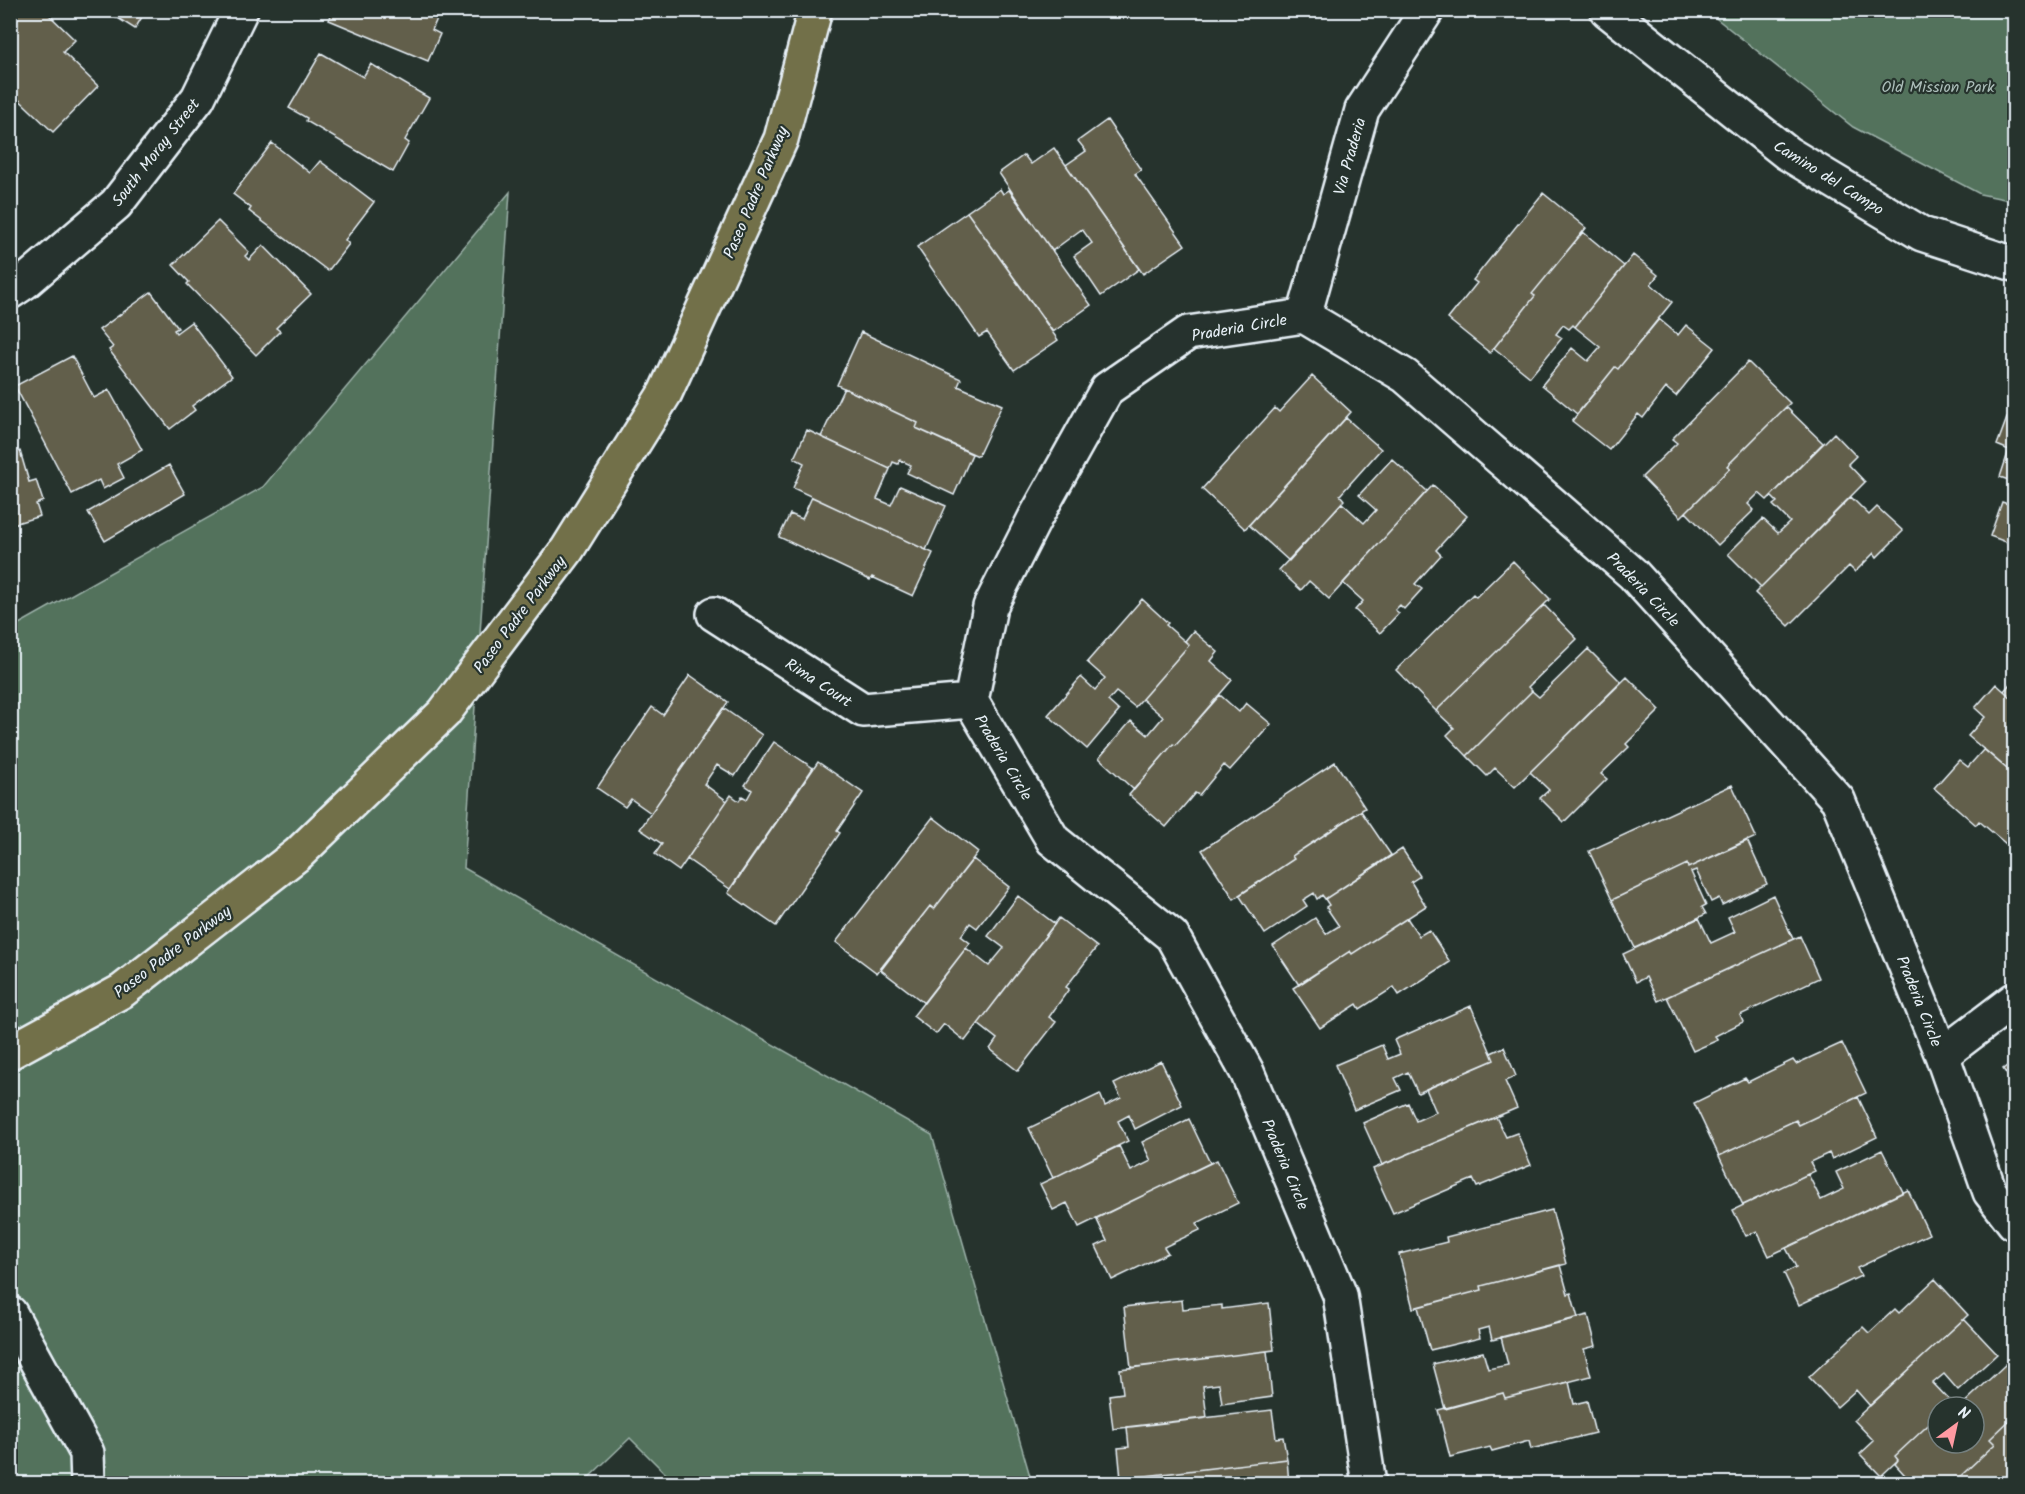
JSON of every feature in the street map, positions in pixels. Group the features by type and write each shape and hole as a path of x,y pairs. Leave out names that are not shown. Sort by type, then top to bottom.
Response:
{"main road":[{"name":"Paseo Padre Parkway","path":"10,1052 123,991 289,862 444,713 567,550 665,393 781,139 815,10"}],"street":[{"name":"South Moray Street","path":"10,292 25,282 117,204 198,98 241,10"},
{"name":"Via Praderia","path":"1304,316 1362,110 1427,10"},
{"name":"Camino del Campo","path":"1606,10 1787,153 1922,234 2014,264"},
{"name":"Praderia Circle","path":"1369,1484 1340,1295 1247,1072 1172,936 1053,840 971,701 990,607 1035,518 1107,389 1188,333 1304,316 1405,376 1634,574 1838,800 1942,1055 1990,1192 2014,1223"},
{"name":"Rima Court","path":"714,614 863,710 971,701"},
{"path":"1942,1055 2014,1000"},
{"path":"10,1313 87,1453 88,1484"}],"green space":[{"name":"Old Mission Park","path":"1707,11 2014,11 2014,201 1980,194 1853,127"},
{"path":"510,192 464,868 932,1135 1032,1483 675,1483 630,1438 583,1483 11,1483 10,629 263,487"}],"building":[{"path":"10,10 44,10 75,40 63,52 98,86 53,132 10,91"},
{"path":"105,10 146,10 135,29"},
{"path":"333,10 441,10 432,30 440,34 428,61 329,20"},
{"path":"321,53 363,77 371,64 429,98 405,140 409,143 393,172 306,121 307,118 289,108"},
{"path":"1107,120 1141,170 1135,174 1185,245 1143,274 1066,165 1086,151 1078,141"},
{"path":"272,143 310,173 320,161 374,202 345,240 349,244 328,271 249,211 251,208 233,194"},
{"path":"1054,148 1139,269 1101,296 1074,256 1092,243 1082,229 1052,251 999,173 1024,155 1031,164"},
{"path":"1000,189 1003,194 1009,190 1091,305 1053,332 967,212"},
{"path":"1543,193 1586,228 1532,294 1535,296 1490,353 1448,319 1477,283 1473,280"},
{"path":"967,212 1058,340 1014,370 987,332 979,337 917,247"},
{"path":"218,221 249,252 245,256 249,260 263,245 311,294 276,328 280,331 256,355 187,284 189,282 173,265"},
{"path":"1583,232 1624,266 1575,327 1573,325 1569,329 1563,325 1556,334 1562,338 1530,377 1494,348 1535,296 1532,294"},
{"path":"1633,255 1658,275 1651,284 1672,302 1618,369 1615,367 1577,414 1542,385 1572,348 1588,361 1600,347 1575,327"},
{"path":"151,292 178,328 174,330 176,333 191,322 232,376 192,406 195,410 170,429 109,350 113,347 99,330"},
{"path":"1659,319 1678,335 1686,325 1715,348 1676,396 1666,388 1643,418 1638,414 1609,450 1572,421 1615,367 1618,369"},
{"path":"861,332 961,379 958,386 1002,405 978,456 916,428 918,423 837,385"},
{"path":"72,356 94,398 109,390 142,450 117,464 124,478 103,489 99,480 72,494 15,386"},
{"path":"1748,362 1790,403 1727,466 1730,468 1681,517 1642,477 1677,443 1672,439"},
{"path":"1312,376 1351,412 1245,529 1202,489 1275,408 1279,412"},
{"path":"844,388 918,423 916,428 972,454 954,495 907,473 911,465 900,460 898,464 893,462 890,469 821,437"},
{"path":"1786,407 1823,443 1767,500 1759,493 1748,504 1754,510 1718,545 1686,512 1730,468 1727,466"},
{"path":"1346,418 1381,449 1340,495 1344,500 1289,561 1249,525"},
{"path":"2007,418 2014,420 2014,482 2000,477 2009,450 1997,445"},
{"path":"807,430 890,469 877,499 891,505 900,486 946,506 926,550 793,488 804,463 794,458"},
{"path":"1834,433 1856,456 1848,464 1865,482 1761,587 1728,554 1763,519 1778,533 1790,522 1773,505 1777,502 1771,496"},
{"path":"20,451 29,482 36,480 43,501 36,504 40,516 10,525 10,453"},
{"path":"1392,459 1427,491 1329,599 1309,581 1301,590 1279,570 1342,503 1364,523 1376,510 1359,495"},
{"path":"169,465 185,494 105,541 88,512"},
{"path":"1433,485 1467,516 1436,550 1441,555 1415,584 1422,589 1404,609 1400,605 1395,610 1399,613 1380,633 1355,610 1363,601 1343,583"},
{"path":"2014,496 2014,545 1990,536 2002,502 2011,505"},
{"path":"812,497 933,553 913,596 872,577 870,580 779,537 790,514 802,519"},
{"path":"1851,497 1869,515 1877,507 1903,531 1877,557 1874,553 1855,572 1849,566 1789,626 1755,593"},
{"path":"1513,561 1550,599 1436,711 1396,670 1473,594 1476,597"},
{"path":"1142,599 1189,645 1135,707 1116,692 1108,701 1119,711 1087,749 1048,715 1081,677 1095,690 1105,678 1087,662"},
{"path":"1544,605 1577,639 1528,687 1532,691 1467,756 1447,735 1454,728 1436,711"},
{"path":"1193,631 1218,652 1211,661 1232,680 1134,790 1099,758 1131,721 1148,735 1163,717 1142,699 1189,645 1185,641"},
{"path":"1588,649 1621,682 1515,787 1495,768 1487,776 1467,756 1532,691 1539,697"},
{"path":"690,675 728,702 651,813 631,799 625,807 597,788 652,707 663,715"},
{"path":"1627,677 1660,710 1626,744 1629,747 1601,774 1607,779 1564,822 1540,798 1549,790 1530,772"},
{"path":"2014,679 2014,700 2004,691"},
{"path":"1996,684 2014,700 2014,775 1968,736 1985,717 1975,708"},
{"path":"1220,695 1239,712 1246,703 1271,724 1230,770 1224,765 1199,795 1195,793 1166,827 1129,795"},
{"path":"723,708 762,735 735,776 717,765 704,784 727,801 679,871 655,854 662,844 640,829"},
{"path":"774,742 813,768 730,889 687,859 731,795 739,801 742,796 747,799 752,790 745,785"},
{"path":"1984,749 2014,775 2014,845 2012,849 1979,821 1976,825 1934,788 1959,760 1968,767"},
{"path":"818,762 863,793 837,831 840,833 776,926 728,893"},
{"path":"1335,762 1365,808 1292,856 1294,859 1234,899 1202,850"},
{"path":"1732,785 1756,837 1688,868 1687,864 1612,900 1589,851"},
{"path":"1361,811 1391,855 1325,899 1322,895 1317,899 1314,893 1303,900 1307,906 1265,934 1239,895 1294,859 1292,856"},
{"path":"933,817 978,852 934,909 930,906 877,973 836,942"},
{"path":"1747,840 1767,884 1722,905 1719,898 1711,902 1696,870 1691,872 1706,905 1702,907 1706,914 1635,948 1612,900 1687,864 1688,868"},
{"path":"1402,849 1420,876 1411,882 1426,906 1352,954 1350,951 1299,985 1273,946 1315,918 1326,934 1339,926 1326,907 1329,905 1325,899"},
{"path":"973,859 1009,887 977,928 970,923 961,936 970,943 924,1003 881,970 930,906 934,909"},
{"path":"1773,895 1793,939 1658,1001 1646,977 1636,982 1623,954 1699,918 1711,943 1735,932 1728,917"},
{"path":"1018,896 1055,924 965,1041 944,1024 936,1034 913,1016 966,948 989,966 1004,948 988,936"},
{"path":"1059,918 1097,947 1066,987 1069,989 1049,1017 1056,1022 1018,1071 990,1049 997,1039 978,1024"},
{"path":"1407,918 1419,936 1429,930 1450,962 1399,995 1394,987 1360,1009 1357,1004 1320,1028 1293,988 1350,951 1352,954"},
{"path":"1800,936 1819,978 1740,1015 1743,1022 1715,1036 1718,1040 1693,1051 1667,997"},
{"path":"1471,1006 1494,1060 1418,1093 1408,1072 1395,1078 1401,1090 1354,1110 1335,1065 1382,1045 1388,1059 1400,1054 1394,1040"},
{"path":"1842,1043 1866,1093 1799,1125 1796,1120 1719,1156 1694,1103 1745,1078 1748,1082 1793,1060 1796,1064"},
{"path":"1504,1047 1516,1076 1505,1081 1517,1108 1382,1165 1363,1123 1408,1103 1416,1121 1436,1112 1426,1089 1494,1060 1491,1053"},
{"path":"1161,1061 1182,1105 1135,1129 1129,1115 1118,1121 1128,1141 1053,1178 1029,1128 1100,1094 1105,1106 1121,1098 1114,1084"},
{"path":"2014,1061 2014,1085 2003,1069"},
{"path":"1858,1097 1877,1137 1832,1159 1829,1153 1810,1162 1815,1171 1743,1205 1719,1156 1796,1120 1799,1125"},
{"path":"1496,1117 1506,1137 1517,1133 1531,1165 1477,1187 1473,1179 1393,1213 1373,1169"},
{"path":"1189,1119 1210,1163 1079,1227 1067,1203 1053,1210 1040,1184 1119,1146 1131,1171 1151,1161 1142,1142"},
{"path":"1882,1150 1903,1192 1769,1256 1757,1231 1746,1236 1733,1210 1808,1174 1821,1200 1844,1189 1836,1172"},
{"path":"1217,1160 1238,1203 1197,1223 1200,1230 1164,1247 1168,1253 1112,1280 1096,1246 1107,1241 1096,1218"},
{"path":"1908,1190 1929,1234 1857,1268 1861,1276 1799,1305 1784,1273 1796,1267 1786,1248"},
{"path":"1552,1210 1566,1264 1481,1286 1482,1290 1413,1308 1399,1254 1447,1242 1446,1237"},
{"path":"1560,1265 1578,1318 1492,1340 1489,1327 1478,1330 1480,1338 1430,1350 1418,1307 1482,1290 1481,1286"},
{"path":"1935,1279 1968,1315 1870,1406 1856,1390 1837,1407 1809,1377 1863,1327 1869,1333 1895,1309 1899,1313"},
{"path":"1182,1300 1183,1309 1222,1305 1222,1309 1269,1303 1274,1350 1131,1368 1124,1307"},
{"path":"1588,1315 1596,1346 1584,1349 1591,1376 1505,1398 1503,1393 1445,1409 1433,1364 1483,1352 1488,1369 1508,1365 1501,1337"},
{"path":"1964,1319 1997,1354 1958,1390 1944,1374 1933,1383 1944,1395 1926,1395 1926,1427 1895,1456 1898,1460 1881,1476 1860,1454 1874,1441 1854,1420"},
{"path":"1267,1351 1272,1397 1222,1404 1219,1384 1203,1386 1207,1418 1113,1429 1109,1395 1123,1393 1120,1369"},
{"path":"2007,1363 2014,1372 2014,1416 1990,1439 1995,1444 1986,1452 1986,1395 1973,1395"},
{"path":"1569,1382 1574,1404 1587,1401 1595,1433 1531,1449 1529,1441 1492,1451 1490,1447 1450,1457 1438,1410 1503,1393 1505,1398"},
{"path":"1272,1410 1276,1438 1283,1437 1287,1459 1121,1479 1118,1448 1129,1447 1127,1427"},
{"path":"2014,1416 2014,1484 1952,1484 1983,1455 1986,1455 1995,1444 1990,1439"},
{"path":"1926,1427 1926,1455 1983,1455 1952,1484 1913,1484 1895,1464 1898,1460 1895,1456"},
{"path":"1287,1459 1289,1484 1129,1484 1129,1478"}]}
